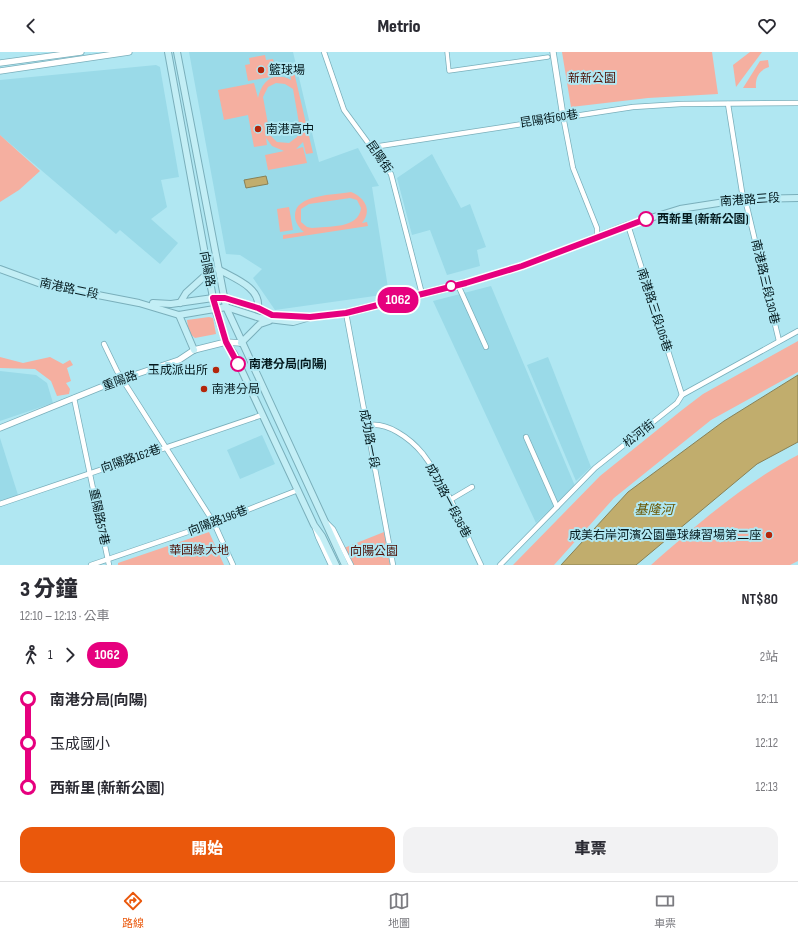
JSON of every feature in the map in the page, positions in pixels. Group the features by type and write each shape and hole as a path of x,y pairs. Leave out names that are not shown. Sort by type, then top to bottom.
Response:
{"main road":[{"name":"向陽路","path":"168,52 215,309 226,342 314,525 322,536 336,565"},
{"name":"向陽路","path":"177,52 226,307 241,343 345,565"},
{"name":"南港路三段","path":"310,317 346,313 458,285 522,266 628,225 680,209 744,199 798,198"},
{"name":"南港路二段","path":"0,269 41,284 139,303 179,314 226,307 260,318 272,320 293,322 310,317"},
{"path":"218,269 253,290 259,301 258,308"},
{"path":"180,303 186,293 208,273"},
{"name":"南港路二段","path":"139,303 171,304 213,298 225,298 258,308 272,315 310,317"},
{"path":"179,314 194,350"},
{"path":"241,343 260,324 272,320"}],"street":[{"path":"0,63 81,52"},
{"path":"0,71 129,52"},
{"name":"昆陽街","path":"324,52 344,110 384,162 394,180 422,294"},
{"path":"447,52 449,71 548,57"},
{"path":"553,52 573,168 597,228 597,237"},
{"name":"昆陽街60巷","path":"373,147 563,116 640,106 681,104 798,103"},
{"name":"南港路三段130巷","path":"728,104 744,199 779,341"},
{"name":"南港路三段106巷","path":"628,225 682,396"},
{"path":"458,285 486,347"},
{"name":"成功路一段","path":"346,313 393,565"},
{"name":"松河街","path":"500,565 595,468 677,404 682,396 798,331"},
{"name":"重陽路","path":"0,428 122,379 179,360 194,350 226,342 241,343"},
{"path":"104,344 122,379 214,523 233,565"},
{"name":"重陽路57巷","path":"74,398 109,563"},
{"name":"向陽路162巷","path":"0,504 262,415"},
{"name":"成功路一段36巷","path":"366,426 374,424 391,428 422,453 450,500 481,565"},
{"path":"526,437 557,507"},
{"path":"450,500 472,487"},
{"name":"向陽路196巷","path":"91,565 109,563 298,490"},
{"path":"325,520 333,529 350,565"},
{"path":"314,525 318,538 331,565"}],"shaded area":[{"path":"189,52 293,52 319,162 358,148 379,186 372,187 389,294 275,310 253,278 262,269 240,255 226,254"},
{"path":"156,65 160,67 179,177 161,180 167,207 151,219 178,243 160,264 120,230 116,234 0,135 0,80"},
{"path":"432,154 461,208 470,204 486,247 477,250 480,266 447,275 430,230 412,235 397,178"},
{"path":"491,286 575,486 536,523 433,301"},
{"path":"548,357 591,467 576,481 527,365"},
{"path":"0,371 36,375 47,383 53,403 0,421"},
{"path":"262,435 275,464 240,479 227,450"},
{"path":"0,438 18,495 0,501"}],"green space":[{"name":"新新公園","path":"562,52 712,52 718,94 648,98 571,107"},
{"path":"750,52 762,52 736,87 733,65"},
{"name":"籃球場","path":"265,55 266,60 273,59 276,76 248,81 245,65 250,64 249,58"},
{"path":"768,60 769,67 760,72 758,75 756,88 743,88 760,61"},
{"path":"294,72 313,153 306,154 303,142 296,149 303,147 307,163 268,170 265,155 284,151 272,146 266,138 267,145 254,147 248,115 224,120 218,90 254,83 258,98 265,82 274,77 285,77 291,80 290,73","holes":["276,83 285,84 293,89 300,129 297,137 289,143 277,142 270,135 263,97 268,87"]},
{"path":"0,135 40,171 19,190 0,202"},
{"path":"351,192 360,197 366,204 367,213 362,223 367,222 368,226 283,239 283,235 304,232 300,229 295,218 296,209 301,203 326,195","holes":["350,198 357,200 361,208 359,215 355,220 349,223 312,228 307,227 301,222 301,209 309,204"]},
{"path":"289,207 293,230 280,232 277,209"},
{"path":"209,317 213,318 216,334 195,338 189,333 187,320"},
{"path":"798,341 798,372 711,420 614,498 554,565 513,565 600,476 682,410 703,394"},
{"path":"0,357 23,363 50,357 63,364 70,360 73,365 67,368 71,381 66,383 70,389 69,394 57,396 51,381 35,369 0,368"},
{"path":"798,455 798,561 790,565 651,565 703,520 740,491"},
{"name":"華固綠大地","path":"209,532 224,565 118,565 118,563"},
{"name":"向陽公園","path":"384,532 390,565 352,565 344,548"}],"water":[{"path":"266,176 268,184 246,188 244,180"},
{"name":"基隆河","path":"798,375 798,442 757,464 636,565 561,565 628,492 724,421"}],"bus line":[{"name":"1062","path":"238,364 234,354 226,342 213,298 225,298 258,308 272,315 310,317 346,313 466,283 522,266 613,230 646,219"}],"place":[{"name":"籃球場","path":"261,70"},
{"name":"南港高中","path":"258,129"},
{"name":"西新里 (新新公園)","path":"646,219"},
{"name":"南港分局(向陽)","path":"238,364"},
{"name":"玉成派出所","path":"216,370"},
{"name":"南港分局","path":"204,389"},
{"name":"成美右岸河濱公園壘球練習場第二座","path":"769,535"}]}
